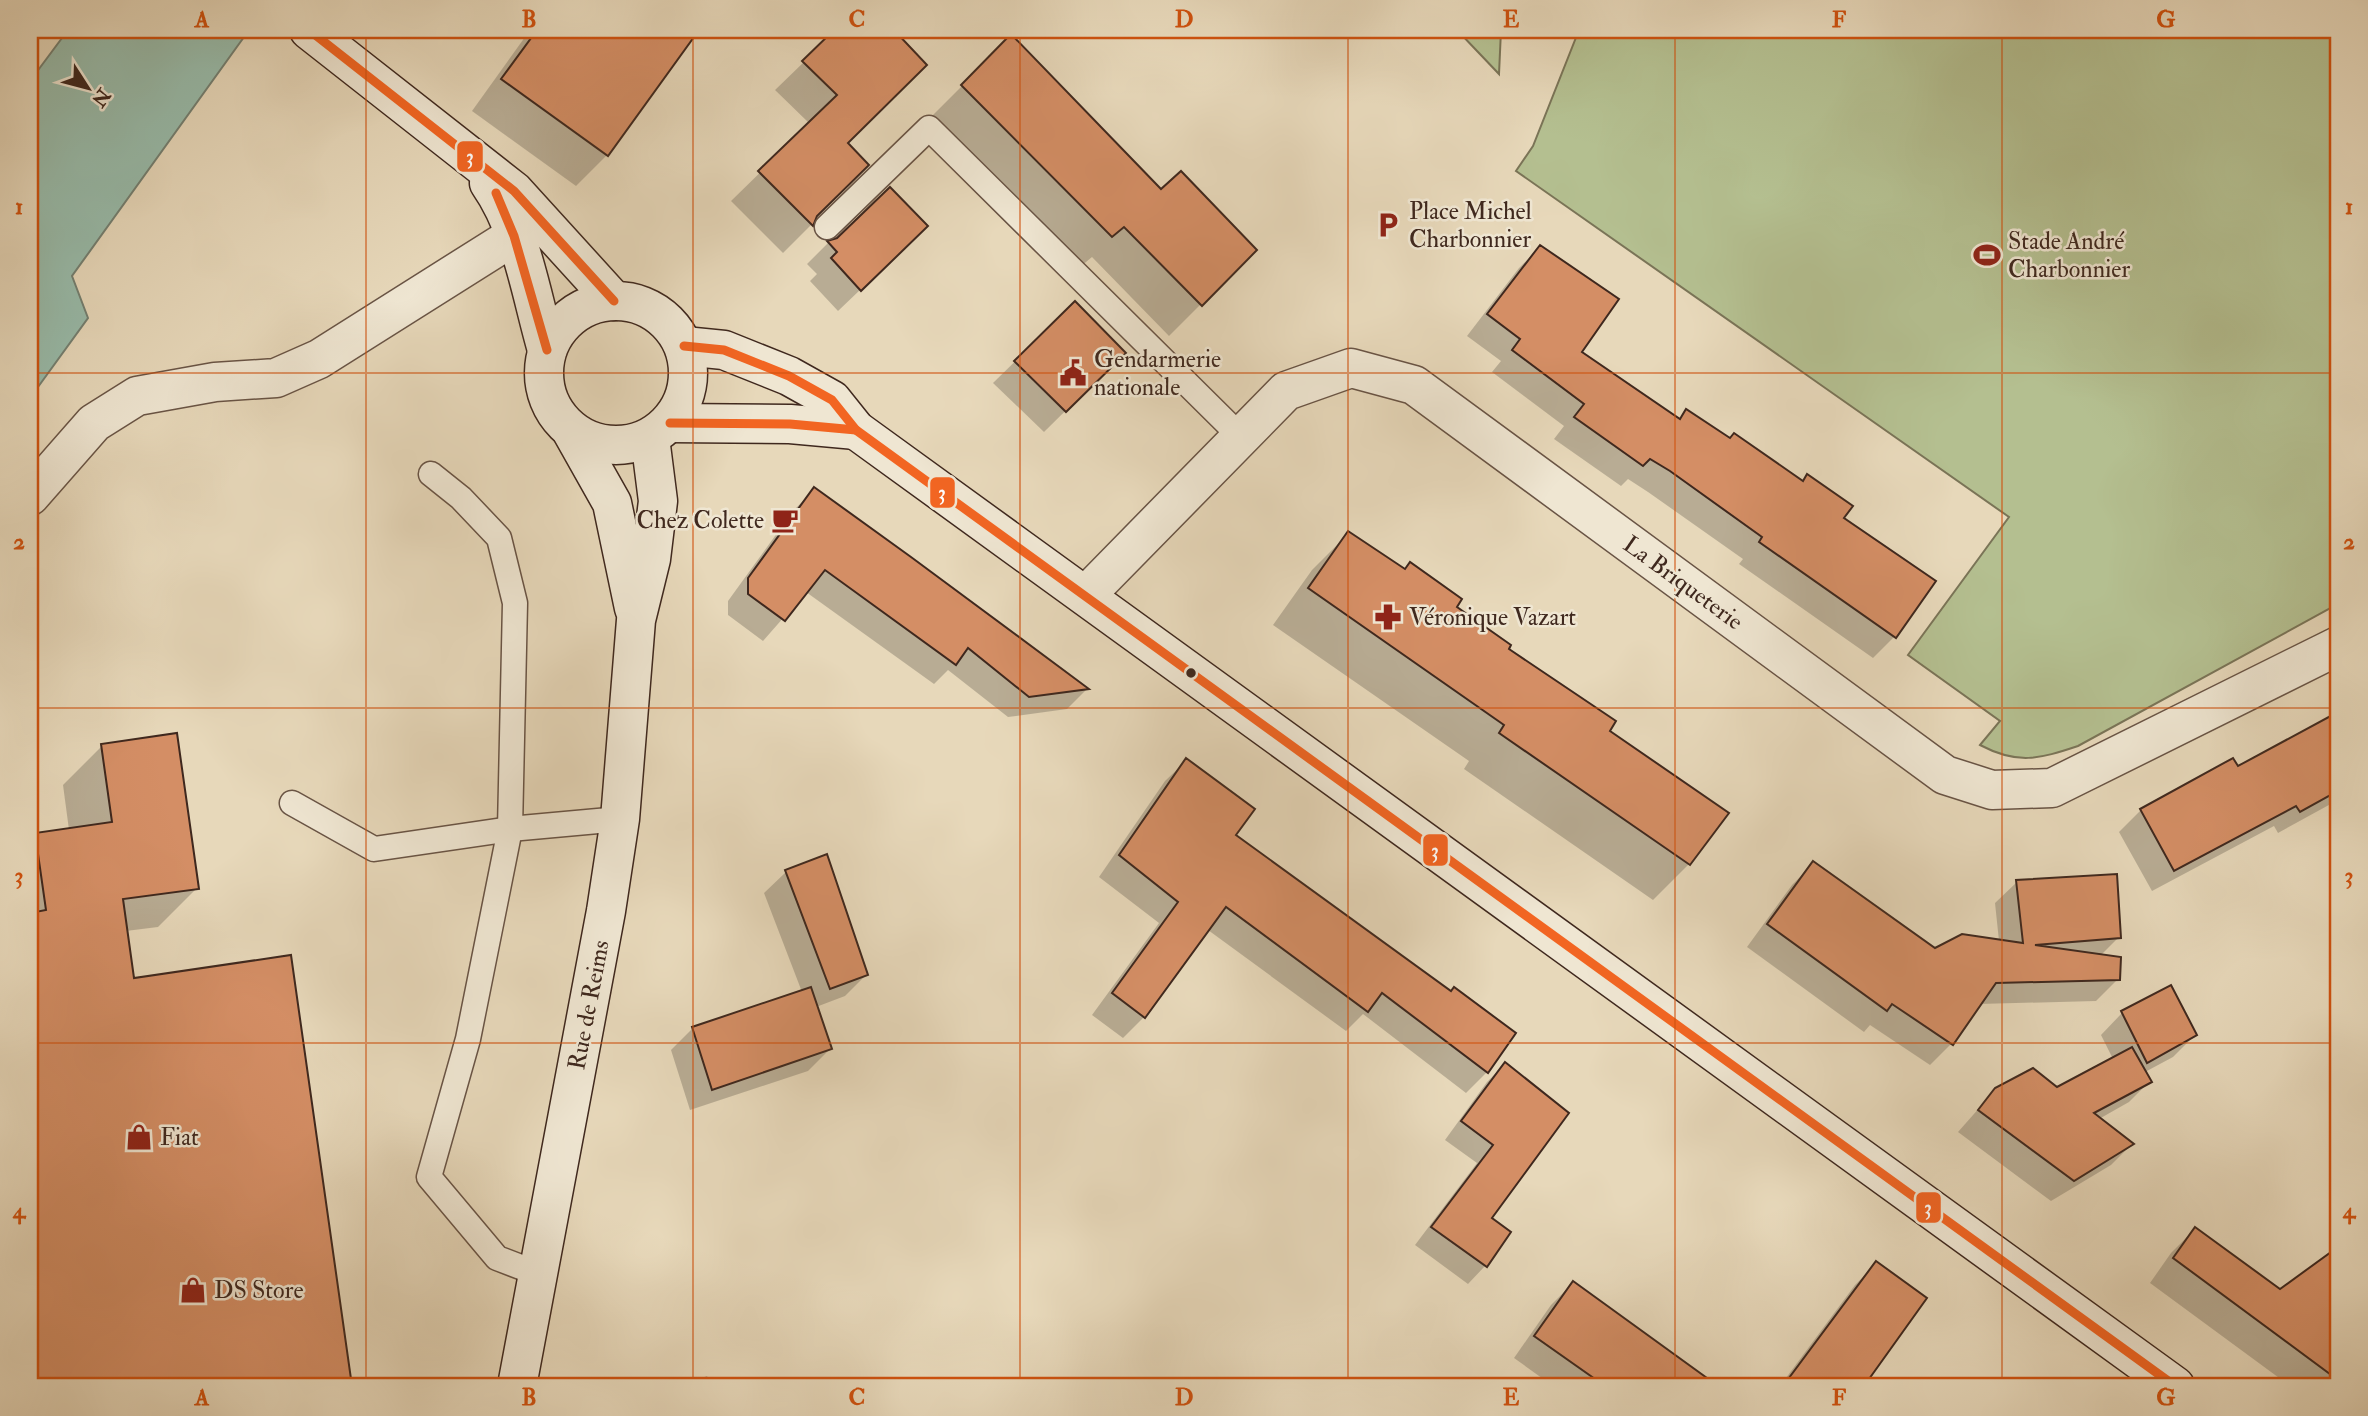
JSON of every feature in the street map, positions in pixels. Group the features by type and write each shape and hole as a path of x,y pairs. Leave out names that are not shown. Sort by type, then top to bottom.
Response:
{"main road":[{"path":"309,30 430,122 514,191 614,301"},
{"path":"471,155 499,197 514,236 547,350 544,380 553,409 572,432 596,444 624,446 660,430 790,424 856,429"},
{"path":"30,496 94,423 137,396 215,382 276,378 319,359 514,236"},
{"path":"547,350 562,325 586,307 614,301 643,305 667,321 684,346 689,372 685,399 660,430"},
{"path":"684,346 724,350 789,376 832,400 856,429 2175,1386"},
{"name":"La Briqueterie","path":"1086,595 1286,391 1351,368 1414,385 1945,775 1992,790 2053,789 2338,646"},
{"name":"Rue de Reims","path":"517,1386 606,911 620,819 636,620 651,559 658,501 660,430"},
{"name":"Rue de Reims","path":"572,432 612,503 636,620"}],"lane":[{"path":"827,227 929,128 1241,437"},
{"path":"431,474 461,498 499,538 515,604 510,829 468,1039 429,1177 497,1258 539,1274"},
{"path":"292,803 374,849 510,829 620,819"}],"shaded area":[{"path":"68,30 249,30 72,276 88,318 30,398 30,81"},
{"path":"1457,30 1501,30 1499,74"},
{"name":"Stade André Charbonnier","path":"1579,30 2338,30 2338,604 2078,746 2040,757 2017,758 1980,745 2000,721 1908,655 2009,517 1516,171 1533,146"}],"building":[{"path":"537,30 699,30 608,156 501,79"},
{"path":"834,30 894,30 927,65 848,143 869,165 817,216 813,226 758,171 837,95 802,61"},
{"path":"1011,34 1161,189 1181,171 1257,250 1202,306 1124,227 1112,237 961,85"},
{"path":"890,187 928,226 861,291 831,258 837,252 827,241 837,238"},
{"path":"1540,245 1619,299 1582,352 1680,419 1686,409 1730,438 1734,433 1803,481 1807,474 1853,506 1844,518 1936,581 1896,638 1759,542 1762,537 1670,471 1650,459 1643,466 1574,417 1584,404 1512,350 1520,339 1487,314"},
{"path":"1075,301 1126,353 1066,412 1014,361"},
{"path":"814,487 1089,689 1029,697 968,648 956,665 825,570 785,621 748,594 748,578"},
{"path":"1348,531 1405,569 1410,562 1462,599 1457,607 1511,645 1509,649 1616,721 1610,731 1729,813 1690,865 1499,733 1504,725 1308,588"},
{"path":"2338,712 2338,791 2300,812 2296,806 2174,871 2140,809 2233,758 2238,766"},
{"path":"177,733 199,889 123,899 134,978 291,955 352,1386 30,1386 30,913 46,910 35,833 112,822 101,744"},
{"path":"1186,758 1255,809 1236,835 1451,991 1454,987 1516,1033 1488,1073 1382,993 1368,1012 1226,907 1145,1018 1112,993 1178,902 1119,855"},
{"path":"827,854 868,975 830,989 785,870"},
{"path":"1813,861 1935,948 1962,934 2023,943 2016,880 2117,874 2121,938 2035,945 2121,957 2120,980 1996,983 1953,1045 1892,1004 1887,1011 1767,924"},
{"path":"2171,985 2197,1035 2147,1063 2121,1011"},
{"path":"811,987 832,1049 712,1090 692,1027"},
{"path":"2132,1047 2152,1082 2094,1113 2134,1144 2074,1181 1978,1110 1995,1088 2033,1068 2057,1087"},
{"path":"1505,1062 1569,1113 1492,1218 1511,1232 1487,1267 1431,1227 1493,1145 1461,1121"},
{"path":"2195,1227 2280,1289 2338,1247 2338,1380 2173,1258"},
{"path":"1876,1261 1927,1298 1864,1386 1783,1386"},
{"path":"1573,1281 1718,1386 1605,1386 1534,1336"}],"transit line":[{"name":"3","path":"309,30 514,191 614,301"},
{"name":"3","path":"496,193 514,236 547,350"},
{"name":"3","path":"684,346 724,350 789,376 832,400 856,430 2175,1386"},
{"name":"3","path":"670,423 790,424 856,430"}],"place":[{"name":"Place Michel Charbonnier","path":"1388,225"},
{"name":"Stade André Charbonnier","path":"1987,255"},
{"name":"Gendarmerie nationale","path":"1073,373"},
{"name":"Chez Colette","path":"785,520"},
{"name":"Véronique Vazart","path":"1388,617"},
{"name":"Fiat","path":"139,1137"},
{"name":"DS Store","path":"193,1290"}]}
